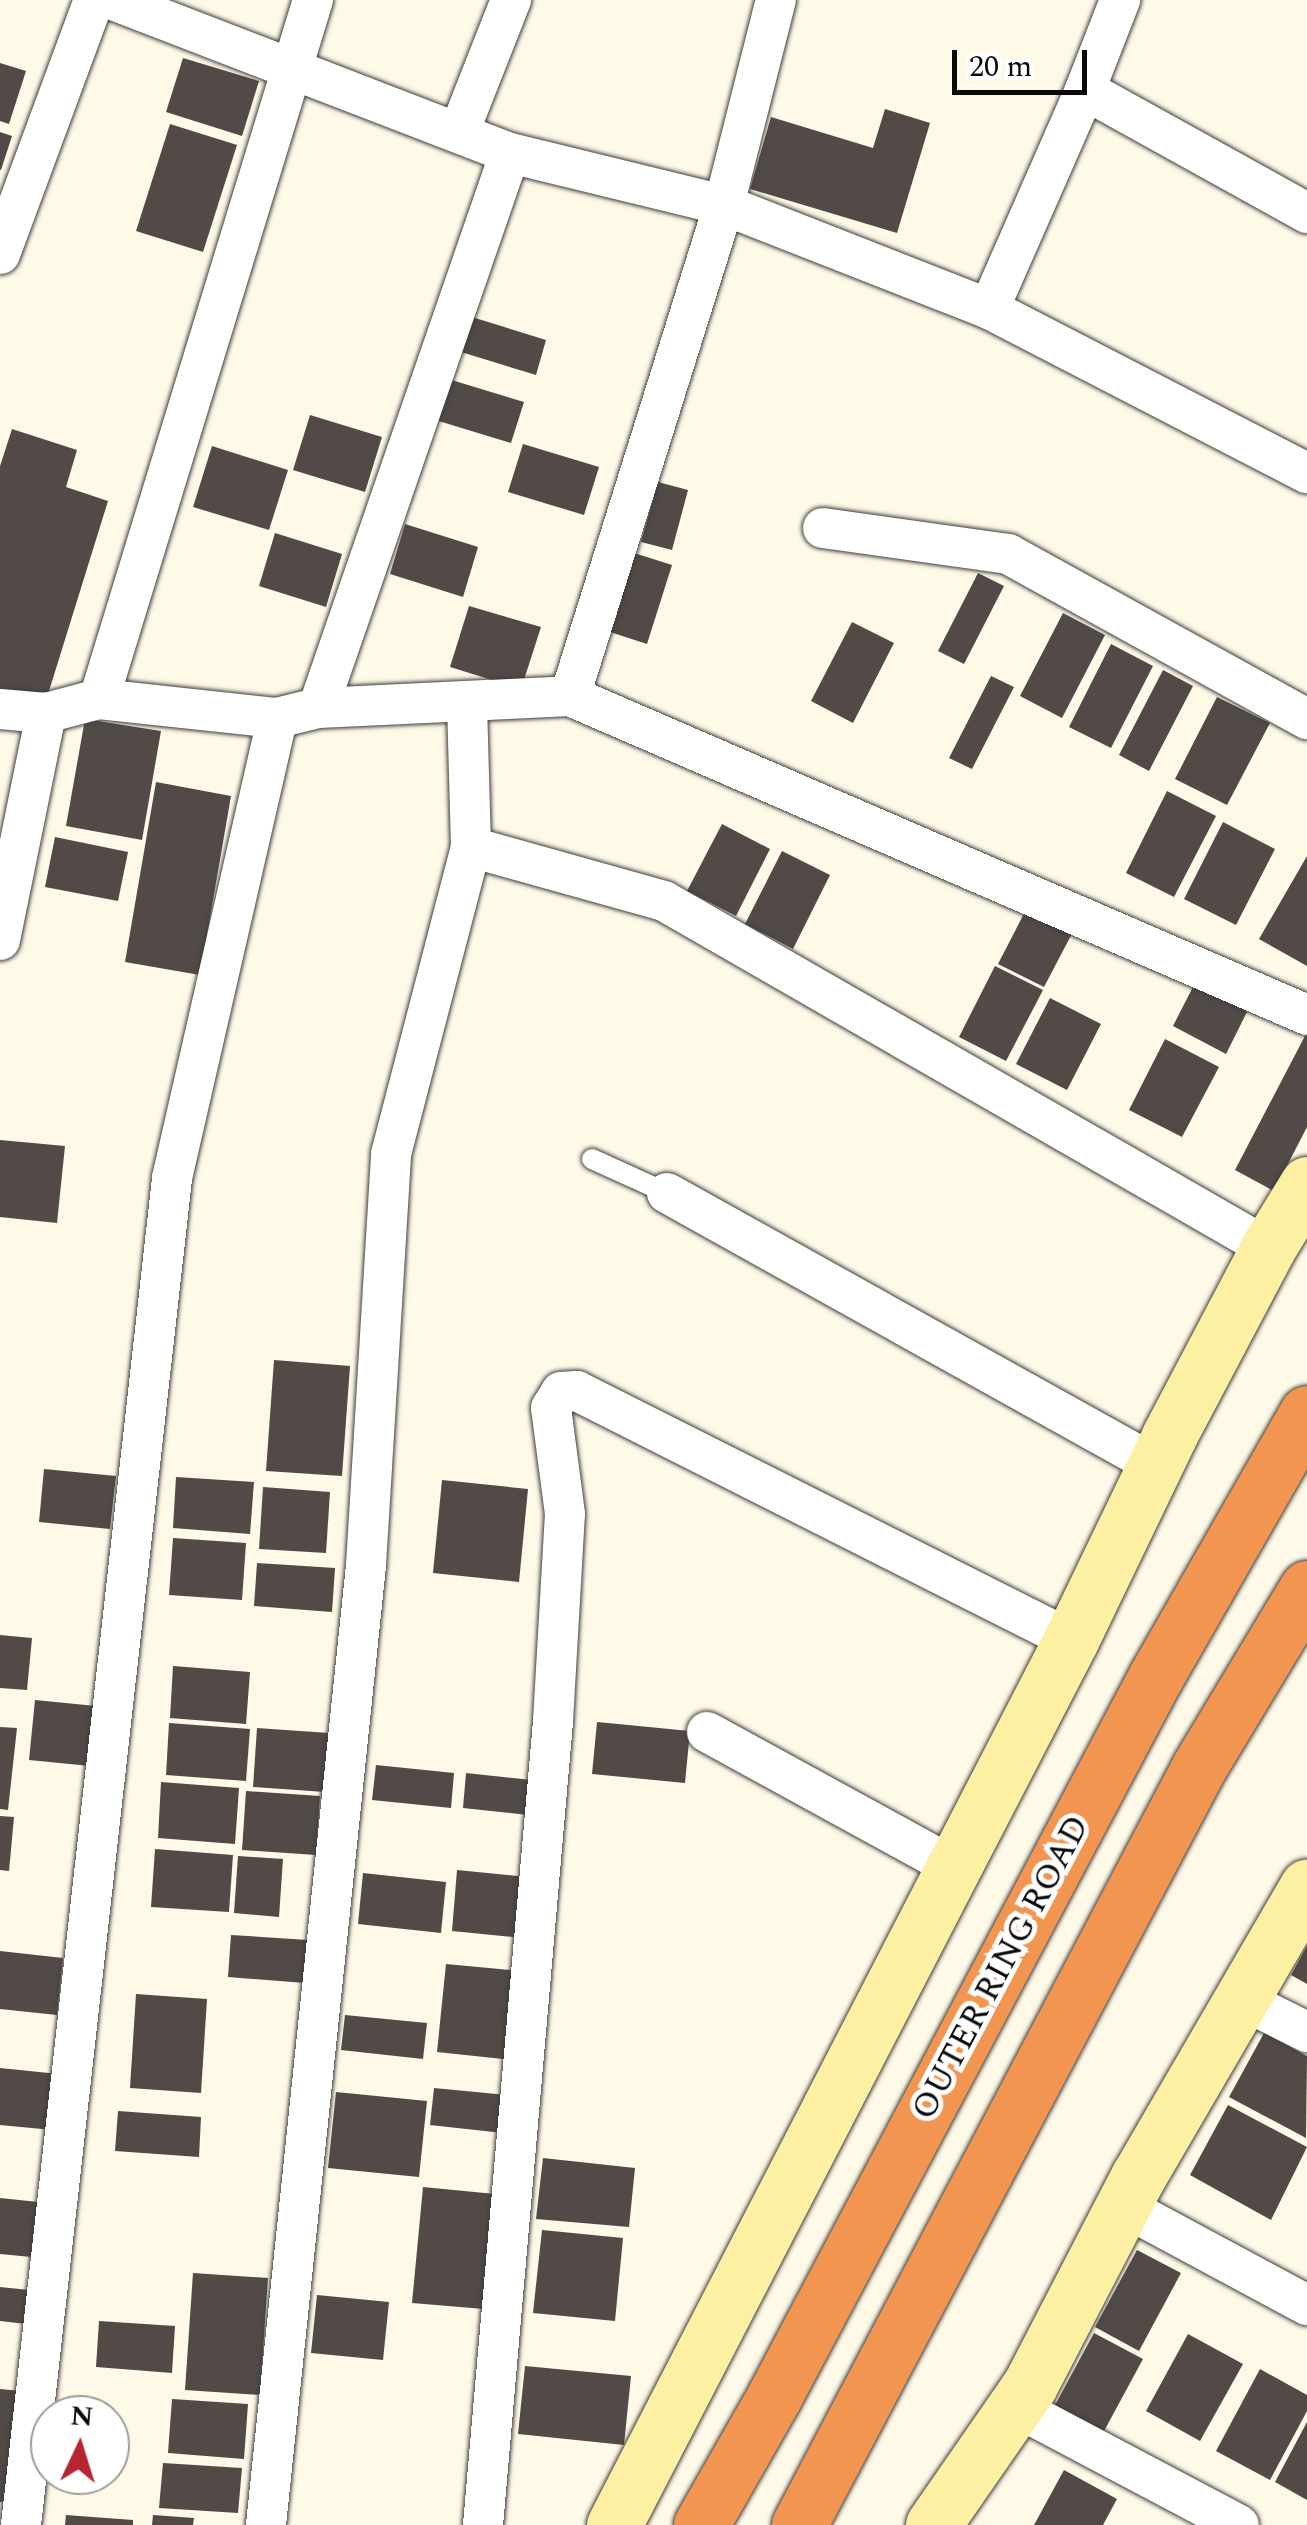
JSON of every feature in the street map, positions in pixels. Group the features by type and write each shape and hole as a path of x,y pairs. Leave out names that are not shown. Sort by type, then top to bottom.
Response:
{"highway":[{"name":"OUTER RING ROAD","path":"701,2525 774,2397 1155,1678 1307,1413"},
{"path":"799,2525 1199,1767 1307,1588"}],"street":[{"path":"0,254 94,0"},
{"path":"113,0 510,152 724,205 989,309 1307,473"},
{"path":"99,699 295,67 312,0"},
{"path":"459,132 511,0"},
{"path":"570,696 724,205 776,0"},
{"path":"989,309 1120,0"},
{"path":"1085,90 1307,213"},
{"path":"318,708 510,152"},
{"path":"823,528 1008,554 1307,718"},
{"path":"0,709 46,713 99,699 277,718 318,708 570,696 1307,1015"},
{"path":"266,2525 366,1565 391,1154 471,847 467,701"},
{"path":"0,940 46,713"},
{"path":"21,2525 172,1178 277,718"},
{"path":"471,847 664,901 1268,1248"},
{"path":"614,2525 1072,1640 1155,1465 1268,1248 1307,1184"},
{"path":"667,1194 1155,1465"},
{"path":"483,2525 553,1721 565,1514 552,1408 561,1392 577,1391 1072,1640"},
{"path":"707,1732 952,1866"},
{"path":"933,2525 1016,2407 1123,2206 1307,1886"},
{"path":"1244,2000 1307,2032"},
{"path":"1123,2206 1307,2305"},
{"path":"1016,2407 1239,2525"}],"lane":[{"path":"592,1158 667,1194"}],"building":[{"path":"183,58 259,81 242,136 166,112"},
{"path":"0,63 26,71 9,124 0,121"},
{"path":"885,109 930,123 897,233 750,189 771,117 873,148"},
{"path":"170,124 237,145 203,252 136,231"},
{"path":"0,132 12,136 1,170 0,170"},
{"path":"472,317 546,340 536,375 461,352"},
{"path":"445,378 524,402 511,443 432,419"},
{"path":"310,415 382,437 365,492 293,470"},
{"path":"12,429 77,450 66,487 108,501 45,704 0,690 0,466"},
{"path":"523,444 599,467 584,515 508,492"},
{"path":"212,446 288,470 269,530 193,507"},
{"path":"658,482 688,490 672,550 641,542"},
{"path":"405,524 478,547 463,597 390,574"},
{"path":"275,533 342,554 326,607 259,586"},
{"path":"634,553 672,565 647,644 610,632"},
{"path":"978,573 1004,586 964,664 938,651"},
{"path":"469,606 541,627 521,689 450,667"},
{"path":"1063,613 1105,635 1062,718 1020,696"},
{"path":"852,622 894,643 853,723 811,701"},
{"path":"1111,644 1153,666 1111,748 1069,727"},
{"path":"1163,670 1193,686 1149,771 1119,755"},
{"path":"991,676 1014,687 972,769 949,758"},
{"path":"1217,697 1270,723 1227,805 1175,779"},
{"path":"85,719 161,731 142,840 66,826"},
{"path":"156,782 231,796 200,975 125,962"},
{"path":"1167,791 1216,816 1174,897 1126,873"},
{"path":"1223,822 1275,849 1236,925 1184,899"},
{"path":"722,824 770,849 736,916 687,891"},
{"path":"55,837 128,852 118,901 45,887"},
{"path":"782,851 830,875 793,949 745,924"},
{"path":"1307,856 1307,966 1259,939"},
{"path":"1031,900 1077,924 1044,987 998,964"},
{"path":"995,966 1043,990 1006,1061 959,1037"},
{"path":"1197,979 1250,1006 1226,1054 1173,1026"},
{"path":"1050,998 1101,1024 1067,1090 1016,1064"},
{"path":"1307,1032 1307,1127 1274,1191 1235,1170"},
{"path":"1165,1039 1219,1067 1182,1137 1129,1110"},
{"path":"0,1140 65,1146 57,1223 0,1217"},
{"path":"274,1360 350,1366 342,1476 266,1471"},
{"path":"44,1469 116,1476 110,1529 39,1522"},
{"path":"176,1477 254,1482 250,1534 173,1528"},
{"path":"442,1480 528,1489 519,1582 433,1573"},
{"path":"263,1487 330,1492 326,1553 259,1549"},
{"path":"173,1538 246,1543 242,1600 169,1595"},
{"path":"257,1563 335,1568 332,1612 254,1606"},
{"path":"0,1635 32,1638 27,1690 0,1688"},
{"path":"173,1666 250,1672 246,1724 170,1718"},
{"path":"35,1700 106,1707 100,1767 29,1760"},
{"path":"597,1722 690,1731 685,1783 592,1774"},
{"path":"169,1723 250,1729 246,1781 166,1775"},
{"path":"0,1727 17,1728 8,1810 0,1809"},
{"path":"257,1728 329,1733 325,1792 253,1787"},
{"path":"376,1765 454,1773 451,1808 372,1800"},
{"path":"466,1773 541,1781 537,1816 463,1808"},
{"path":"161,1782 239,1788 235,1844 158,1838"},
{"path":"246,1791 320,1796 316,1855 242,1850"},
{"path":"0,1816 14,1817 9,1871 0,1870"},
{"path":"155,1849 233,1855 229,1912 151,1907"},
{"path":"238,1856 283,1859 279,1917 234,1913"},
{"path":"457,1870 527,1877 522,1938 452,1931"},
{"path":"363,1873 446,1882 441,1933 358,1924"},
{"path":"231,1935 308,1940 305,1983 228,1977"},
{"path":"1307,1946 1307,1984 1291,1975"},
{"path":"0,1951 63,1958 57,2015 0,2009"},
{"path":"446,1964 521,1971 512,2060 437,2052"},
{"path":"136,1994 207,1999 201,2093 130,2088"},
{"path":"345,2015 427,2023 423,2059 341,2050"},
{"path":"1264,2033 1307,2056 1306,2138 1229,2097"},
{"path":"0,2068 68,2075 63,2131 0,2125"},
{"path":"434,2088 507,2095 503,2133 430,2125"},
{"path":"336,2092 427,2101 419,2177 328,2168"},
{"path":"1228,2105 1307,2147 1271,2220 1190,2175"},
{"path":"118,2111 201,2117 199,2157 115,2151"},
{"path":"543,2158 635,2168 629,2227 536,2219"},
{"path":"423,2187 495,2194 484,2309 412,2303"},
{"path":"0,2198 48,2203 42,2258 0,2254"},
{"path":"542,2230 623,2238 615,2321 533,2313"},
{"path":"1137,2250 1181,2273 1139,2351 1095,2327"},
{"path":"193,2273 268,2278 260,2395 185,2390"},
{"path":"0,2287 39,2291 35,2325 0,2321"},
{"path":"317,2295 389,2302 383,2360 311,2353"},
{"path":"99,2321 175,2326 172,2373 96,2367"},
{"path":"1094,2333 1143,2359 1103,2433 1054,2407"},
{"path":"1188,2334 1243,2364 1200,2441 1146,2411"},
{"path":"525,2366 631,2376 624,2445 518,2434"},
{"path":"1260,2369 1307,2395 1307,2411 1270,2480 1216,2451"},
{"path":"0,2389 21,2391 10,2503 0,2502"},
{"path":"172,2399 248,2404 244,2459 168,2453"},
{"path":"1307,2422 1307,2500 1275,2482"},
{"path":"163,2463 242,2468 238,2513 159,2508"},
{"path":"1064,2470 1117,2499 1103,2525 1034,2525"},
{"path":"66,2515 133,2520 133,2525 65,2525"},
{"path":"153,2515 194,2518 193,2525 152,2525"}]}
